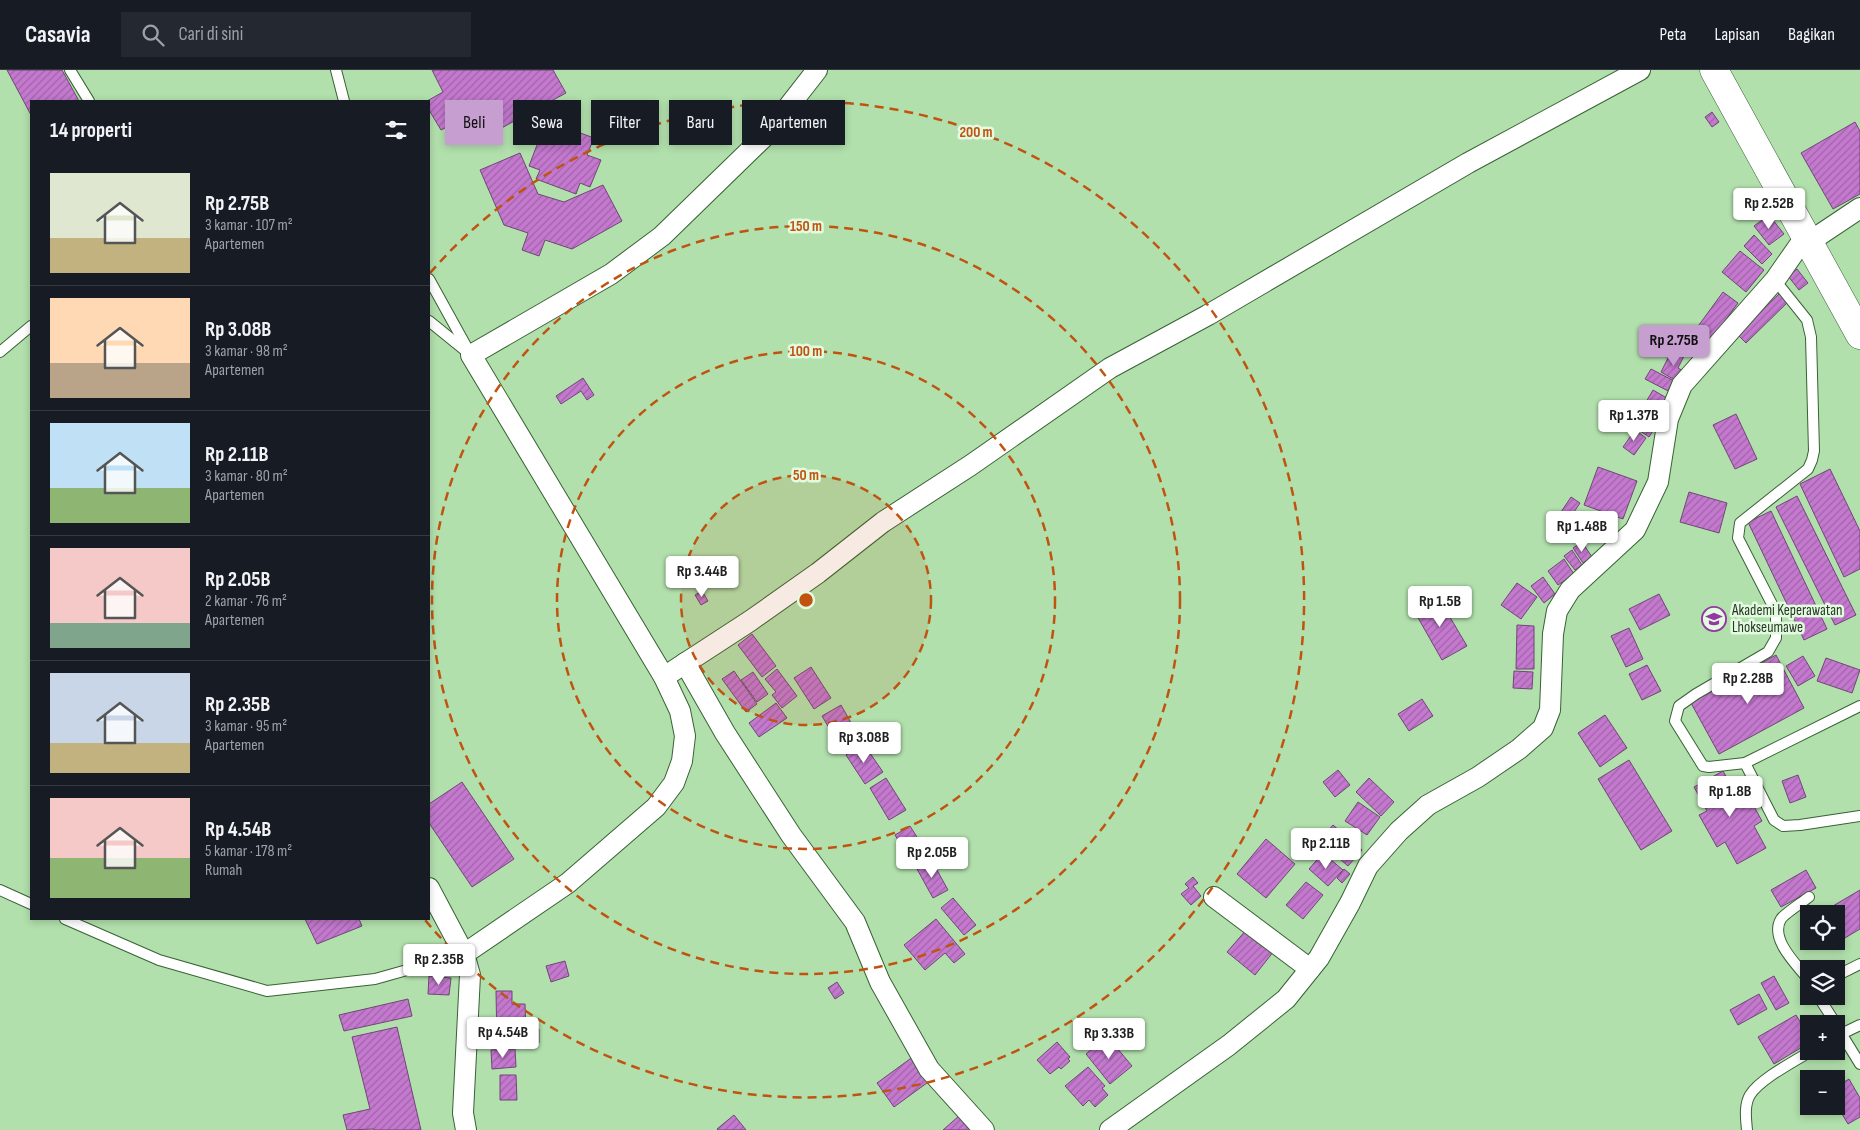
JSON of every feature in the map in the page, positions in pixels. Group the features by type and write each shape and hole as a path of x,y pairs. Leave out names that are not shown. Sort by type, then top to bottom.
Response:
{"highway":[{"path":"1714,70 1860,335"}],"street":[{"path":"464,954 568,883 656,807 674,783 682,760 684,736 680,711 664,677 471,355 611,274 662,236 767,134 817,70"},
{"path":"664,677 750,621 818,573 883,522 971,465 1110,368 1208,315 1468,163 1640,70"},
{"path":"1110,1130 1229,1045 1286,999 1319,958 1350,903 1368,866 1399,831 1428,805 1519,749 1543,728 1550,710 1553,634 1557,612 1570,590 1635,530 1658,482 1668,419 1682,385 1776,280 1807,239 1860,208"},
{"path":"685,663 724,733 791,835 855,922 880,982 929,1069 984,1130"},
{"path":"430,890 464,954 470,975 464,1113 466,1130"},
{"path":"1214,897 1310,969"}],"lane":[{"path":"70,70 88,100"},
{"path":"336,70 344,100"},
{"path":"1776,280 1807,320 1811,337 1814,451 1808,469 1740,523 1738,530 1738,538 1776,612 1776,638 1768,652 1679,706 1676,721 1703,766 1709,767 1744,763 1860,706"},
{"path":"430,281 471,355"},
{"path":"430,322 471,355"},
{"path":"0,352 30,327"},
{"path":"1744,763 1774,820 1783,826 1860,816"},
{"path":"0,890 30,904"},
{"path":"1800,969 1780,943 1778,932 1781,918 1809,898"},
{"path":"67,920 159,960 267,991 375,979 464,954"},
{"path":"1845,972 1860,964"},
{"path":"1845,1028 1860,1025"},
{"path":"1845,1042 1860,1064"},
{"path":"1747,1130 1746,1112 1751,1094 1772,1075 1800,1058"}],"building":[{"path":"7,70 62,70 78,100 30,100 30,113"},
{"path":"432,70 553,70 566,93 553,100 513,100 513,122 503,127 503,100 445,100 445,128 441,130 430,112 429,100 443,92"},
{"path":"1712,112 1719,122 1712,127 1705,117"},
{"path":"1855,122 1860,131 1860,194 1833,209 1801,153"},
{"path":"581,133 591,137 591,145 587,155 601,160 590,187 580,183 576,194 536,179 540,170 529,166 537,145 581,145"},
{"path":"520,153 538,194 564,202 603,185 622,221 572,249 545,240 539,256 522,250 528,233 504,225 480,170"},
{"path":"1759,199 1767,210 1759,216 1751,205"},
{"path":"1769,215 1784,234 1769,245 1754,226"},
{"path":"1754,235 1772,254 1762,264 1744,246"},
{"path":"1740,251 1764,270 1746,292 1722,272"},
{"path":"1797,269 1808,283 1799,290 1788,276"},
{"path":"1723,292 1738,303 1703,351 1688,340"},
{"path":"1779,294 1788,302 1746,343 1737,334"},
{"path":"1672,350 1684,356 1678,368 1685,372 1680,383 1661,372"},
{"path":"1651,369 1682,385 1676,395 1645,379"},
{"path":"583,378 594,395 587,400 581,391 561,404 556,396"},
{"path":"1653,390 1672,401 1666,413 1646,402"},
{"path":"1640,401 1668,416 1662,425 1634,410"},
{"path":"1736,414 1757,459 1735,469 1713,425"},
{"path":"1639,416 1656,426 1649,437 1633,426"},
{"path":"1635,430 1646,438 1634,455 1623,447"},
{"path":"1598,467 1637,481 1623,519 1584,505"},
{"path":"1830,469 1860,531 1860,569 1844,577 1800,484"},
{"path":"1689,492 1727,503 1719,533 1680,522"},
{"path":"1797,496 1856,615 1835,625 1776,507"},
{"path":"1571,497 1580,503 1564,527 1555,521"},
{"path":"1771,511 1827,629 1804,640 1748,522"},
{"path":"1582,542 1592,557 1583,563 1573,548"},
{"path":"1572,550 1582,565 1575,570 1564,556"},
{"path":"1564,559 1574,574 1558,585 1548,571"},
{"path":"1543,577 1555,594 1544,603 1531,586"},
{"path":"1517,583 1537,597 1521,619 1501,605"},
{"path":"702,591 708,601 701,605 695,595"},
{"path":"1659,594 1670,615 1640,630 1629,609"},
{"path":"1438,597 1467,646 1442,660 1413,609"},
{"path":"1517,625 1534,626 1534,669 1516,669"},
{"path":"1629,628 1643,659 1626,667 1611,636"},
{"path":"752,634 776,666 762,677 738,645"},
{"path":"1776,655 1804,708 1719,754 1691,703"},
{"path":"1803,656 1815,676 1798,686 1786,666"},
{"path":"1826,658 1860,670 1852,693 1817,681"},
{"path":"1647,665 1661,691 1642,700 1629,674"},
{"path":"811,667 831,698 814,709 794,678"},
{"path":"777,669 797,696 782,708 772,695 776,692 765,679"},
{"path":"734,671 757,704 746,712 722,679"},
{"path":"1514,671 1533,672 1532,689 1513,688"},
{"path":"753,672 768,694 757,702 741,680"},
{"path":"1422,699 1433,716 1409,731 1398,714"},
{"path":"776,703 787,718 759,737 749,723"},
{"path":"841,705 858,735 839,745 822,716"},
{"path":"1605,715 1627,748 1600,767 1578,733"},
{"path":"863,743 883,772 865,784 846,755"},
{"path":"1629,760 1672,831 1641,850 1598,779"},
{"path":"1338,770 1350,785 1335,797 1323,782"},
{"path":"1723,771 1736,794 1745,790 1762,821 1754,826 1766,848 1737,864 1725,842 1717,847 1699,815 1707,811 1694,787"},
{"path":"1798,775 1806,797 1790,803 1782,781"},
{"path":"886,778 906,810 889,820 870,788"},
{"path":"1369,778 1394,802 1381,816 1356,792"},
{"path":"462,782 514,859 472,887 430,824 430,803"},
{"path":"1358,802 1380,817 1367,835 1345,821"},
{"path":"1333,825 1362,850 1348,866 1319,841"},
{"path":"910,826 927,853 912,863 895,835"},
{"path":"1266,839 1295,864 1266,898 1237,874"},
{"path":"1323,853 1343,870 1328,886 1309,869"},
{"path":"932,861 948,890 933,898 917,869"},
{"path":"1344,869 1350,874 1342,883 1337,878"},
{"path":"1806,870 1816,888 1781,907 1771,890"},
{"path":"1193,877 1198,883 1193,886 1201,896 1191,905 1181,894 1189,888 1185,884"},
{"path":"1306,882 1323,895 1303,919 1286,905"},
{"path":"1860,890 1860,929 1845,938 1845,905 1835,905"},
{"path":"953,898 976,925 964,935 941,908"},
{"path":"936,919 965,954 954,963 945,953 925,970 904,945"},
{"path":"305,920 359,920 362,926 317,944"},
{"path":"1247,929 1274,951 1255,975 1227,952"},
{"path":"565,961 569,976 551,982 546,966"},
{"path":"429,976 451,978 449,995 428,994"},
{"path":"1774,976 1789,1003 1776,1010 1761,983"},
{"path":"837,982 844,993 835,999 828,988"},
{"path":"496,991 512,991 512,1004 525,1004 526,1029 539,1029 539,1043 497,1044"},
{"path":"1759,994 1767,1009 1738,1025 1730,1010"},
{"path":"408,999 412,1016 344,1031 339,1015"},
{"path":"1796,1015 1800,1021 1800,1048 1774,1064 1758,1037"},
{"path":"397,1027 421,1130 347,1130 343,1115 370,1109 352,1037"},
{"path":"1107,1036 1132,1066 1110,1084 1086,1054"},
{"path":"1057,1042 1070,1057 1068,1059 1070,1061 1061,1069 1059,1067 1050,1074 1037,1060"},
{"path":"515,1049 516,1067 492,1069 491,1050"},
{"path":"914,1056 931,1080 894,1107 877,1083"},
{"path":"1088,1067 1105,1086 1102,1088 1108,1095 1095,1107 1089,1100 1083,1106 1065,1086"},
{"path":"500,1075 516,1075 517,1100 500,1100"},
{"path":"1849,1079 1860,1098 1860,1117 1848,1124 1843,1115 1845,1115 1845,1081"},
{"path":"734,1115 746,1130 717,1129"},
{"path":"960,1115 974,1130 943,1130"}],"place":[{"name":"Akademi Keperawatan Lhokseumawe","path":"1714,619"}]}
